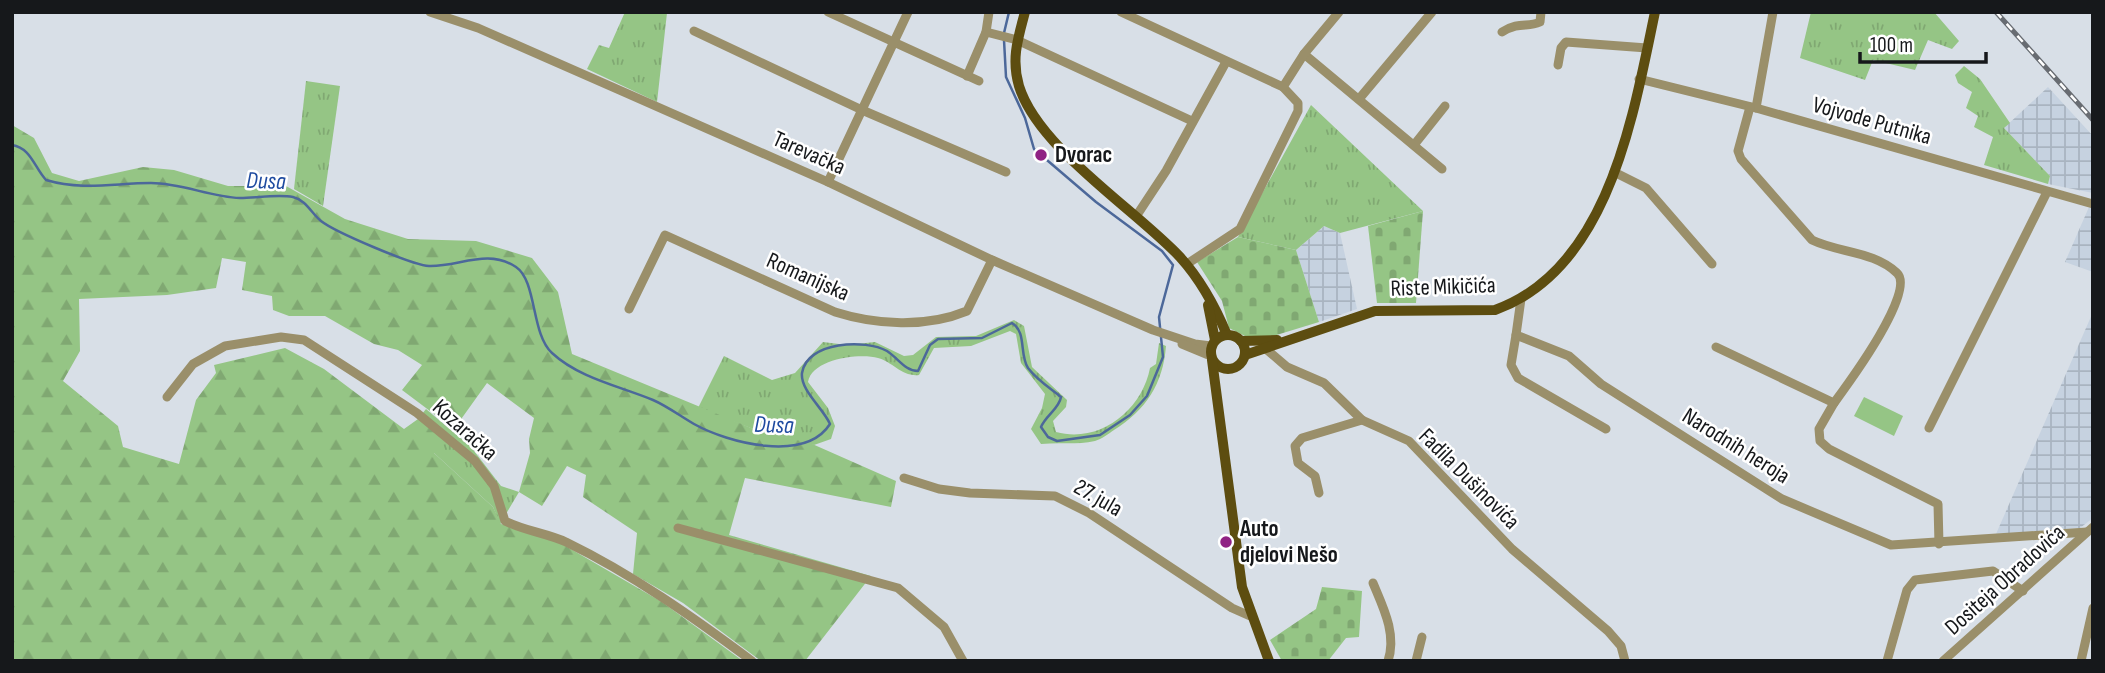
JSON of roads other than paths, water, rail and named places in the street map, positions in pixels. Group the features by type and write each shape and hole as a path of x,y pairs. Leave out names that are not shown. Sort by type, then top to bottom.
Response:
{"main road":[{"path":"1025,12 1014,40 1014,53 1016,72 1027,103 1046,131 1071,158 1137,215 1186,264 1202,285 1227,335 1241,341 1245,355 1240,365 1229,370 1220,383 1217,406"},
{"name":"Riste Mikičića","path":"1245,355 1375,311 1495,310 1521,299 1557,270 1590,227 1614,172 1655,12"},
{"path":"1202,285 1242,587 1250,616 1269,661"},
{"path":"1212,350 1227,335"},
{"name":"Riste Mikičića","path":"1241,341 1297,339"},
{"path":"1212,350 1219,368 1229,370"}],"street":[{"name":"Tarevačka","path":"430,12 490,33 828,182 992,260 1161,334 1212,350"},
{"path":"828,12 979,82"},
{"path":"828,182 908,12"},
{"path":"967,76 989,33 989,12"},
{"path":"1121,12 1283,88 1298,103 1298,111 1240,229 1186,264"},
{"path":"1283,88 1304,54 1339,12"},
{"path":"1359,99 1432,12"},
{"path":"1502,32 1516,23 1540,22 1541,12"},
{"path":"1773,12 1753,107 1738,151 1759,180 1812,240 1866,256 1896,272 1901,279 1901,293 1860,368 1819,429 1820,441 1829,449 1938,504 1939,544"},
{"path":"694,31 862,110 1006,172"},
{"path":"989,33 1014,40 1192,121"},
{"path":"1558,65 1561,48 1566,41 1647,48"},
{"path":"1304,54 1442,169"},
{"path":"1137,215 1166,171 1226,62"},
{"name":"Vojvode Putnika","path":"1639,79 1753,107 2093,204"},
{"path":"1414,145 1445,106"},
{"path":"1614,172 1646,188 1712,264"},
{"path":"1929,428 2047,192"},
{"name":"Romanijska","path":"629,309 665,235 835,312 862,321 894,323 967,311 992,260"},
{"path":"1521,299 1511,365 1518,378 1606,429"},
{"name":"Narodnih heroja","path":"1516,335 1569,356 1601,384 1782,499 1891,545 1989,540 2090,529"},
{"name":"Kozaračka","path":"167,397 193,364 225,346 246,341 292,338 315,345 417,413 475,461 494,486 505,521 565,542 598,559 674,605 752,661"},
{"path":"1716,347 1834,403"},
{"name":"Fadila Dušinovića","path":"1266,349 1287,367 1324,383 1362,420 1409,441 1512,549 1608,631 1621,646 1625,661"},
{"path":"1319,493 1315,476 1298,463 1295,446 1302,438 1362,420"},
{"name":"27. jula","path":"904,478 949,490 1055,496 1090,513 1232,608 1250,616"},
{"path":"678,528 886,582 921,605 944,627 963,661"},
{"name":"Dositeja Obradovića","path":"1943,661 2090,529"},
{"path":"1887,661 1907,590 1915,580 1993,571 2023,591"},
{"path":"1373,583 1387,617 1391,645 1388,661"},
{"path":"2081,661 2091,629 2093,608"},
{"path":"1416,661 1422,637"}],"waterway":[{"name":"Dusa","path":"1004,33 1009,12"},
{"name":"Dusa","path":"12,145 28,154 46,180 86,186 138,183 174,185 240,198 293,197 302,201 318,218 341,233 420,264 440,266 484,259 505,262 523,274 540,334 552,353 563,362 600,381 653,400 709,431 745,443 765,446 803,443 818,436 830,424 802,379 806,362 814,354 838,346 866,345 887,351 909,369 918,371 930,345 938,339 982,338 1012,323 1020,332 1028,368 1061,397 1041,427 1048,437 1057,441 1100,435 1130,415 1147,396 1163,357 1159,317 1173,265 1162,251 1096,202 1034,149 1025,118 1006,77 1004,40"}],"railway":[{"path":"1996,12 2093,120"}],"place":[{"name":"Dvorac","path":"1041,155"},
{"name":"Auto djelovi Nešo","path":"1226,542"}]}
